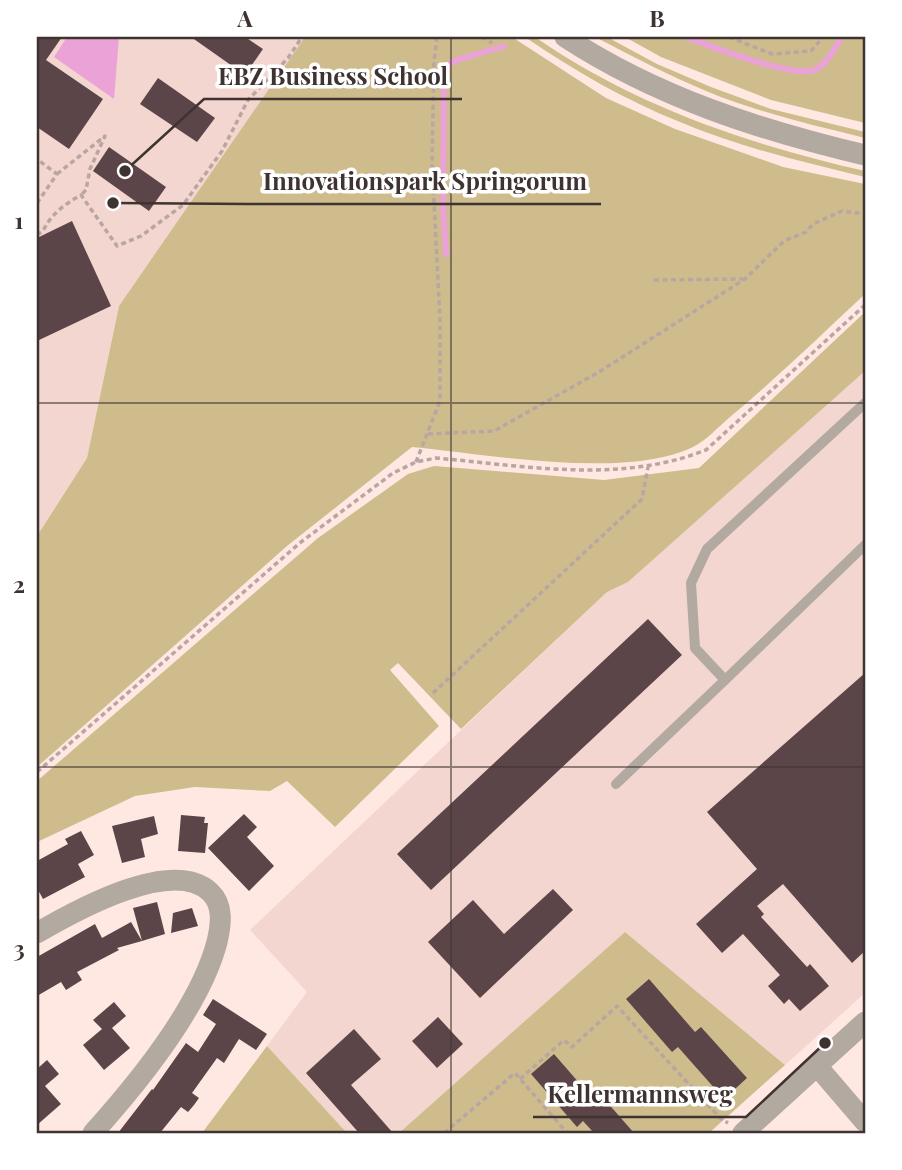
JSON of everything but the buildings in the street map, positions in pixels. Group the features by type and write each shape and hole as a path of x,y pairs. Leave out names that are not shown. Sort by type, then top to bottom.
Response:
{"street":[{"path":"565,37 614,66 683,99 757,127 865,155"},
{"path":"37,933 105,898 166,881 188,881 201,885 212,894 219,905 221,919 216,942 197,989 146,1068 93,1133"},
{"path":"743,1133 865,1023"},
{"path":"817,1066 865,1122"}],"lane":[{"path":"725,680 695,648 691,583 707,549 865,403"},
{"path":"616,784 865,545"}],"path":[{"path":"82,195 117,246 141,236 161,223 183,205 222,151 248,100 288,58 302,37"},
{"path":"416,462 440,401 432,162 437,37"},
{"path":"482,37 492,43"},
{"path":"729,37 772,54 811,51 823,37"},
{"path":"37,203 57,174 105,136 90,169 86,190 48,220 43,232 37,235"},
{"path":"38,160 57,174"},
{"path":"428,434 494,431 599,372 745,279 784,241 806,232 813,223 842,211 865,214"},
{"path":"654,280 745,279"},
{"path":"37,772 301,542 393,473 416,462 436,458 605,471 648,467 685,459 706,450 865,305"},
{"path":"433,693 642,499 648,467"},
{"path":"520,1079 565,1040 572,1047 617,1006 720,1118"},
{"path":"444,1133 515,1073 567,1133"}],"shaded area":[{"path":"37,37 307,37 119,306 87,458 37,536"},
{"path":"67,37 119,37 114,99 54,57"},
{"path":"305,37 512,37 606,98 675,129 783,167 865,184 865,294 708,437 693,447 664,457 631,462 555,462 412,447 287,546 37,767 37,536 87,458 119,306"},
{"path":"525,37 535,37 612,83 693,120 778,148 865,171 865,177 795,160 680,122 600,84"},
{"path":"595,37 607,37 657,64 711,87 771,109 865,132 865,138 785,118 725,99"},
{"path":"625,37 865,37 865,123 771,100 661,57"},
{"path":"865,312 865,371 628,582 607,592 461,729 398,663 390,670 439,726 335,827 287,781 270,791 195,787 135,796 37,842 37,781 318,538 408,474 434,466 604,480 699,468"},
{"path":"865,371 865,993 785,1065 625,932 399,1133 347,1133 267,1046 307,992 250,930 607,592 628,582"},
{"path":"625,932 785,1065 709,1133 399,1133"},
{"path":"267,1046 347,1133 202,1133"}],"waterway":[{"path":"686,37 751,60 803,71 814,70 822,65 842,37"},
{"path":"446,254 443,209 444,73 450,63 504,46"}],"place":[{"name":"EBZ Business School","path":"125,171"},
{"name":"Innovationspark Springorum","path":"113,203"},
{"name":"Kellermannsweg","path":"825,1043"}]}
